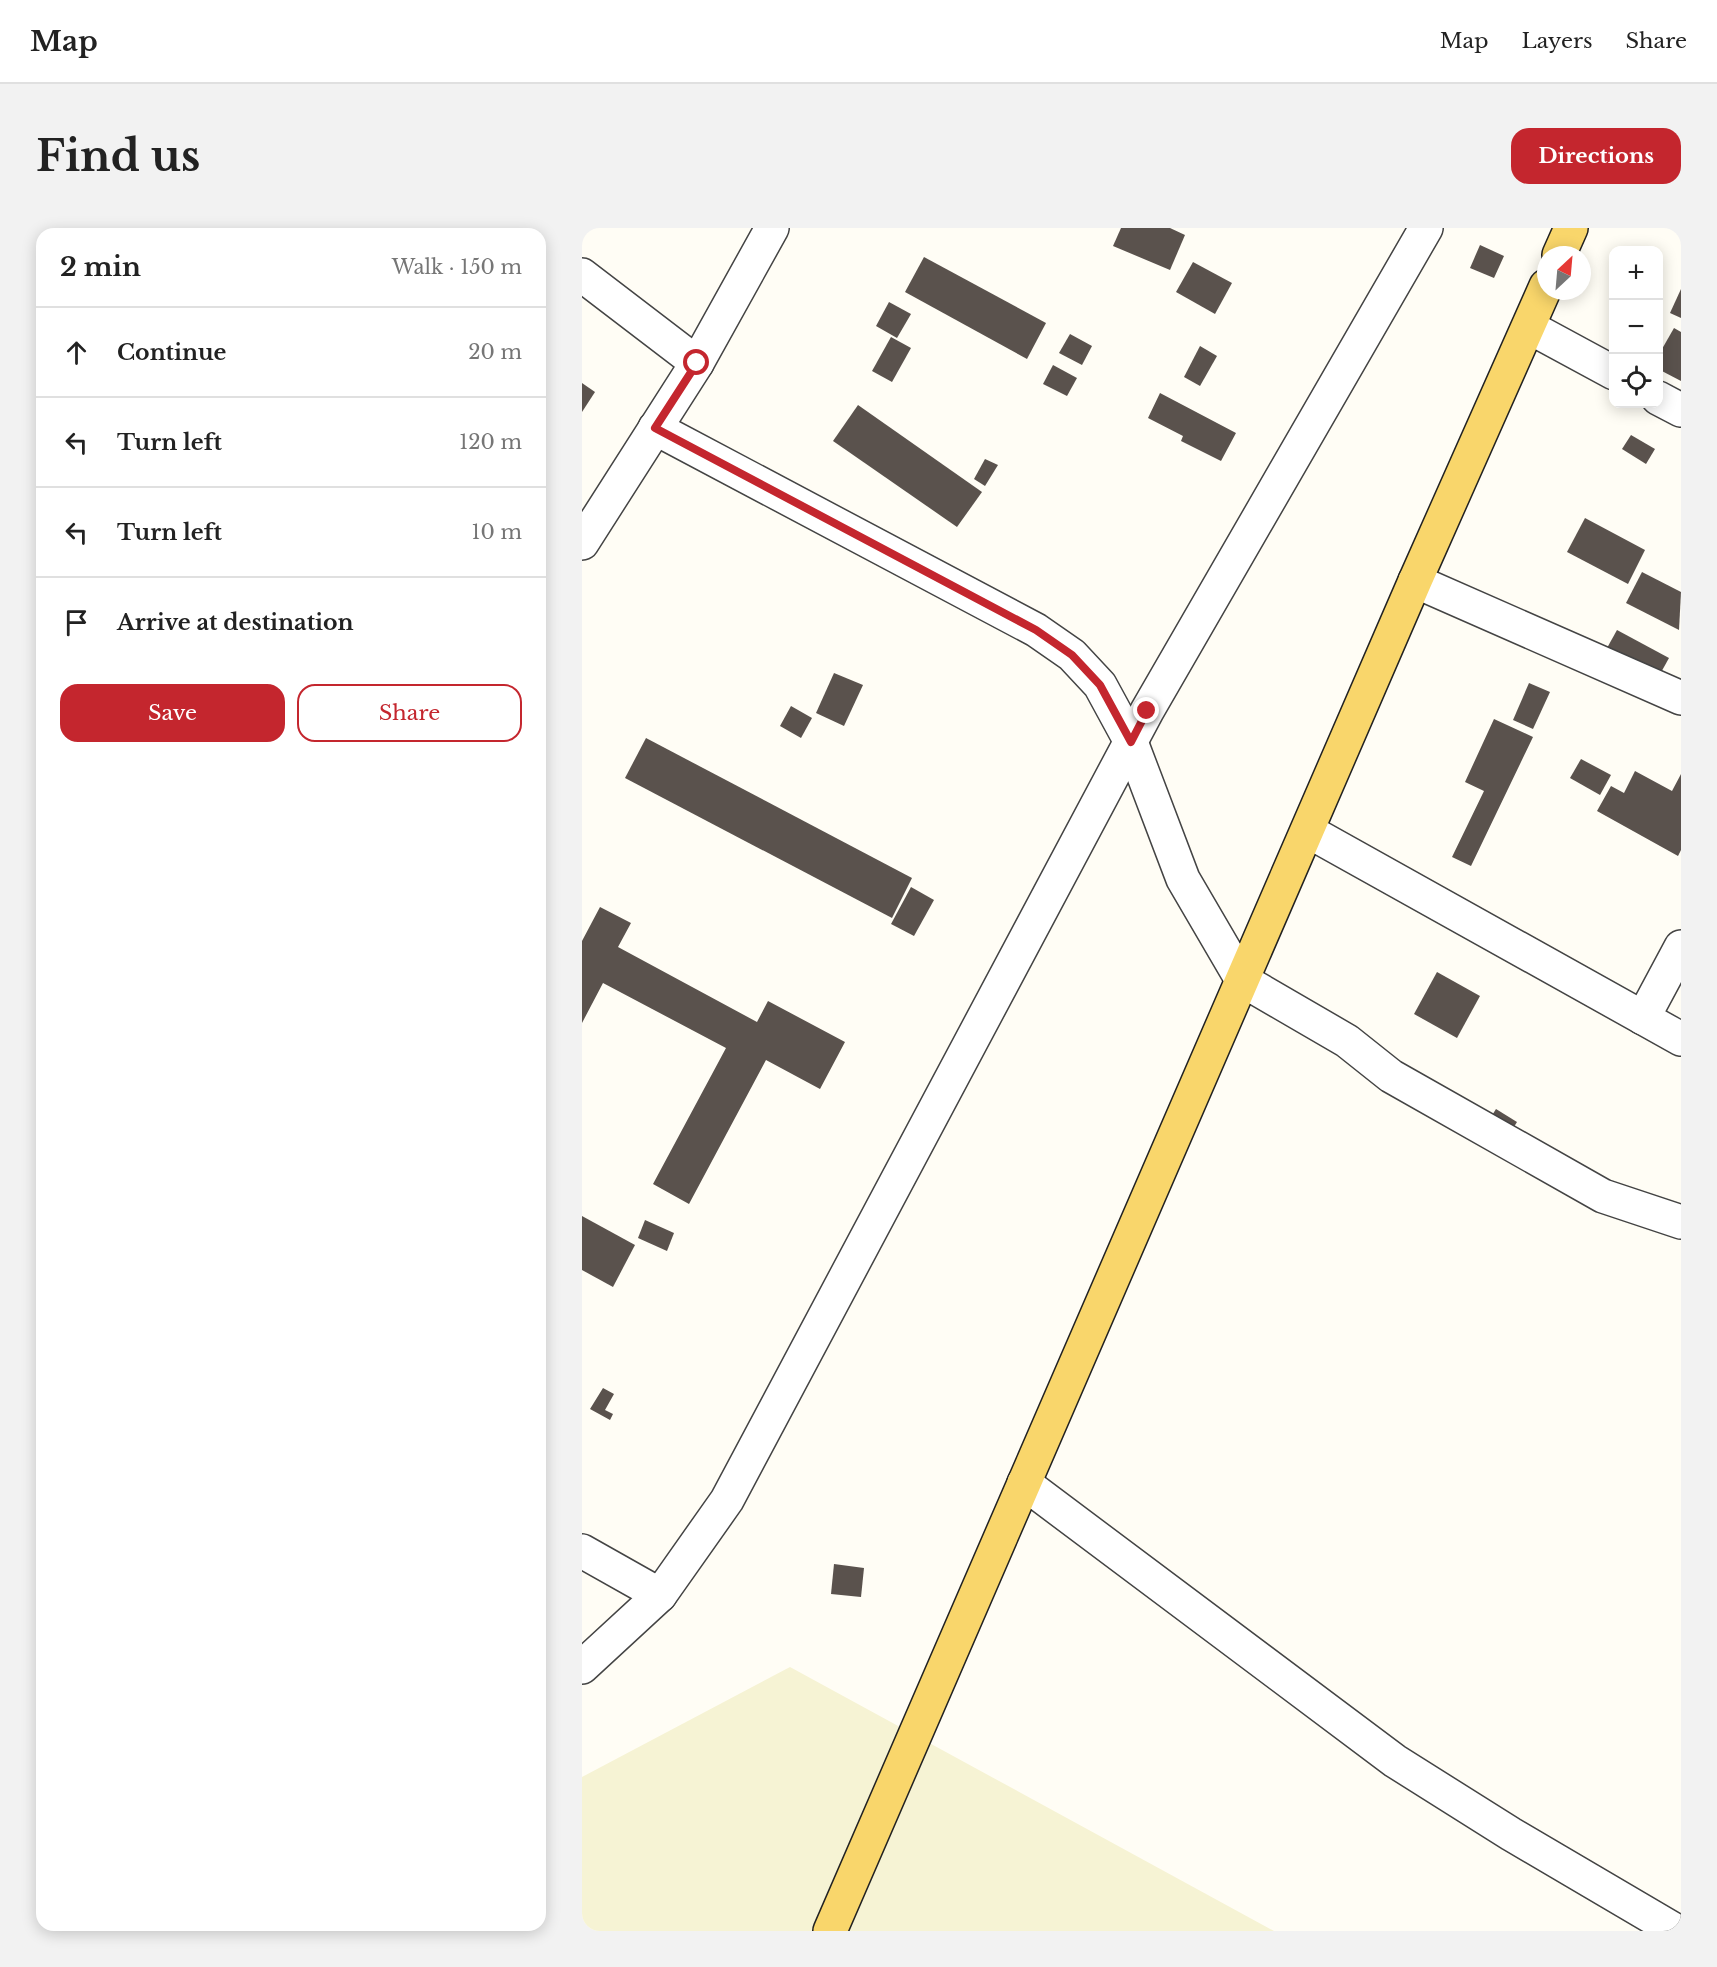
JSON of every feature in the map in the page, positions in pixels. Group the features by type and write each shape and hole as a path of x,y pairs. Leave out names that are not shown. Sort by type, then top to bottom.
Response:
{"main road":[{"path":"1563,246 1571,228"},
{"path":"830,1931 1308,831 1414,581 1540,300"}],"street":[{"path":"582,543 697,363 772,228"},
{"path":"582,1666 660,1595 727,1500 1131,742 1426,228"},
{"path":"582,275 697,363"},
{"path":"1529,327 1609,370"},
{"path":"1663,400 1681,410"},
{"path":"655,428 1036,630 1072,655 1100,685 1131,742 1183,879 1242,980 1347,1041 1390,1076 1602,1196 1681,1222"},
{"path":"1414,581 1681,698"},
{"path":"1308,831 1681,1039"},
{"path":"1643,1018 1681,947"},
{"path":"1024,1483 1395,1761 1511,1834 1676,1931"},
{"path":"582,1551 660,1595"}],"shaded area":[{"path":"790,1667 1274,1931 582,1931 582,1777"}],"building":[{"path":"1121,228 1170,228 1185,235 1170,270 1113,246"},
{"path":"1480,245 1504,256 1494,278 1470,268"},
{"path":"924,257 1046,323 1027,359 905,292"},
{"path":"1193,262 1232,283 1215,314 1176,292"},
{"path":"1681,289 1681,318 1670,313"},
{"path":"889,302 911,314 897,338 876,326"},
{"path":"1674,328 1681,332 1681,381 1663,372 1663,347"},
{"path":"1070,334 1092,346 1082,365 1059,353"},
{"path":"891,337 911,348 892,382 872,371"},
{"path":"1200,346 1217,356 1200,386 1184,377"},
{"path":"1053,365 1077,378 1067,396 1043,384"},
{"path":"582,383 595,392 582,412"},
{"path":"1160,393 1236,433 1221,461 1181,441 1183,436 1148,418"},
{"path":"858,405 982,492 957,527 833,441"},
{"path":"1631,435 1655,449 1646,464 1622,449"},
{"path":"985,459 998,465 985,486 974,479"},
{"path":"1585,518 1645,550 1628,584 1567,552"},
{"path":"1642,572 1681,592 1679,630 1626,603"},
{"path":"1617,630 1669,658 1659,676 1607,648"},
{"path":"834,673 863,685 844,726 816,713"},
{"path":"1529,683 1550,692 1533,729 1513,720"},
{"path":"791,706 812,718 801,738 780,726"},
{"path":"1494,719 1533,737 1471,866 1452,857 1484,791 1465,782"},
{"path":"646,738 912,878 892,918 625,778"},
{"path":"1581,759 1611,775 1600,795 1570,778"},
{"path":"1635,771 1672,791 1681,774 1681,850 1678,856 1597,811 1611,786 1624,793"},
{"path":"911,887 934,900 914,936 891,924"},
{"path":"600,907 631,923 618,947 757,1022 768,1001 845,1042 820,1089 766,1060 689,1204 653,1184 726,1048 603,983 582,1023 582,941"},
{"path":"1437,972 1480,996 1457,1038 1414,1014"},
{"path":"1496,1109 1517,1122 1507,1138 1486,1125"},
{"path":"582,1216 635,1245 613,1287 582,1270"},
{"path":"645,1220 674,1233 667,1251 638,1238"},
{"path":"603,1388 614,1394 605,1410 613,1414 610,1420 590,1409"},
{"path":"834,1564 864,1568 861,1597 831,1594"}],"route":[{"path":"697,363 655,428 1036,630 1072,655 1100,685 1131,742 1147,711"}]}
